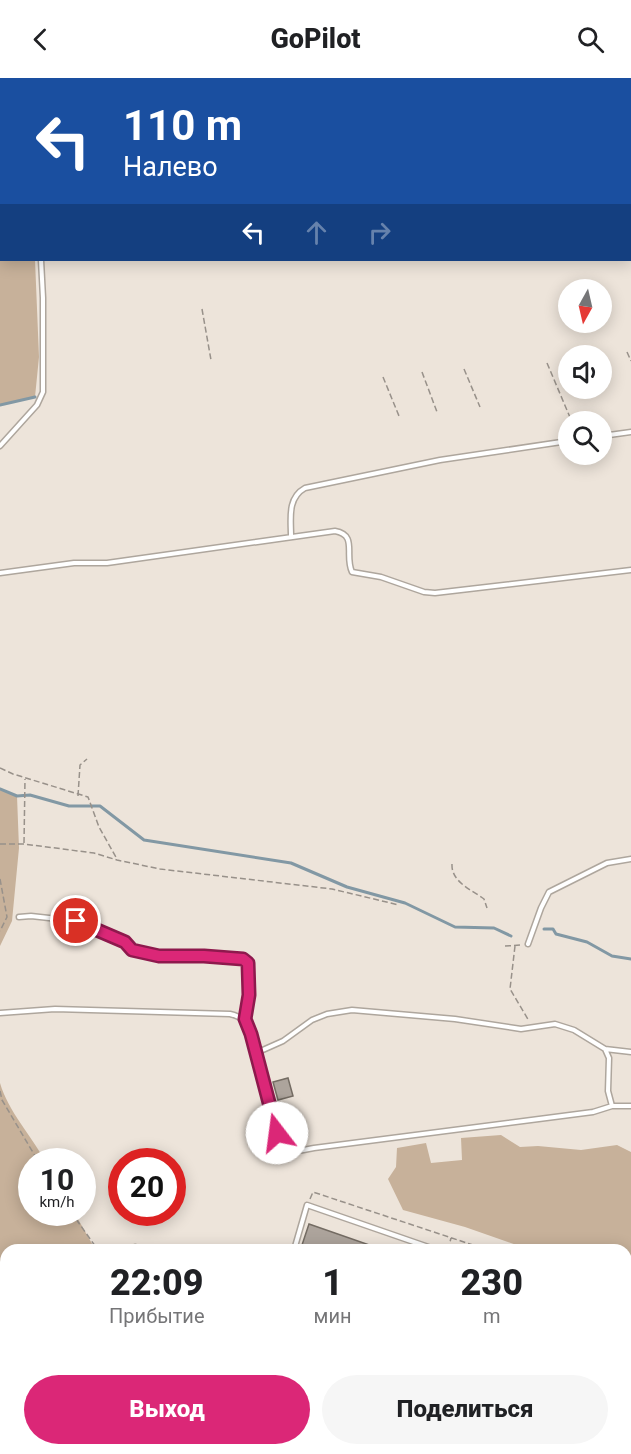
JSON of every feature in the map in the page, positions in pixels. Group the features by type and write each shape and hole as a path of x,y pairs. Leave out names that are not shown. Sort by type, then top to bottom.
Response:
{"lane":[{"path":"0,446 37,405 43,392 41,261"},
{"path":"612,435 631,432"},
{"path":"291,536 291,507 298,492 305,489 440,460 558,442"},
{"path":"0,573 74,563 107,563 334,531 343,532 347,536 348,564 352,572 381,577 424,592 481,589 631,570"},
{"path":"528,944 549,892 607,863 631,859"},
{"path":"19,917 31,916 76,921 125,942 132,950 159,956 243,959 250,968 245,1019 281,1148 293,1152 593,1113 612,1106 631,1106"},
{"path":"0,1013 55,1009 230,1014 245,1019"},
{"path":"256,1053 283,1041 312,1020 327,1014 352,1010 455,1019 521,1029 555,1024 574,1030 605,1049 631,1052"},
{"path":"605,1049 609,1058 609,1091 612,1106"},
{"path":"296,1244 307,1205 420,1244"}],"path":[{"path":"202,309 211,360"},
{"path":"627,352 631,361"},
{"path":"547,363 567,411"},
{"path":"464,369 480,407"},
{"path":"422,372 437,412"},
{"path":"382,377 399,416"},
{"path":"78,796 80,765 87,759"},
{"path":"0,768 78,796 88,797 99,827 117,860"},
{"path":"24,844 25,778"},
{"path":"0,844 24,844 94,853 160,869 332,889 399,905"},
{"path":"452,864 452,871 458,881 484,899 487,908"},
{"path":"0,879 7,917 0,931"},
{"path":"505,946 515,946 510,989 533,1028"},
{"path":"0,1091 2,1100 30,1148"},
{"path":"307,1205 313,1192 471,1244"},
{"path":"81,1226 94,1244"},
{"path":"450,1244 452,1237"}],"shaded area":[{"path":"0,261 35,261 39,357 35,397 0,405"},
{"path":"0,789 17,796 19,848 12,921 0,946"},
{"path":"0,1083 14,1113 37,1148 18,1148 18,1226 82,1226 92,1244 0,1244"},
{"path":"501,1135 520,1147 538,1146 581,1150 617,1145 631,1152 631,1244 514,1244 465,1227 403,1210 388,1179 396,1167 397,1148 426,1143 431,1163 462,1160 461,1138"}],"building":[{"path":"288,1078 293,1096 278,1100 273,1082"},
{"path":"309,1224 366,1244 302,1244"}],"waterway":[{"path":"0,405 35,397"},
{"path":"0,789 17,796 30,795 69,806 100,806 144,840 291,863 347,887 405,903 455,927 494,928 511,936"},
{"path":"544,929 553,929 556,934 587,942 612,956 631,959"}],"route":[{"path":"76,921 125,942 132,950 159,956 243,959 248,963 250,968 249,995 245,1019 277,1133"}]}
